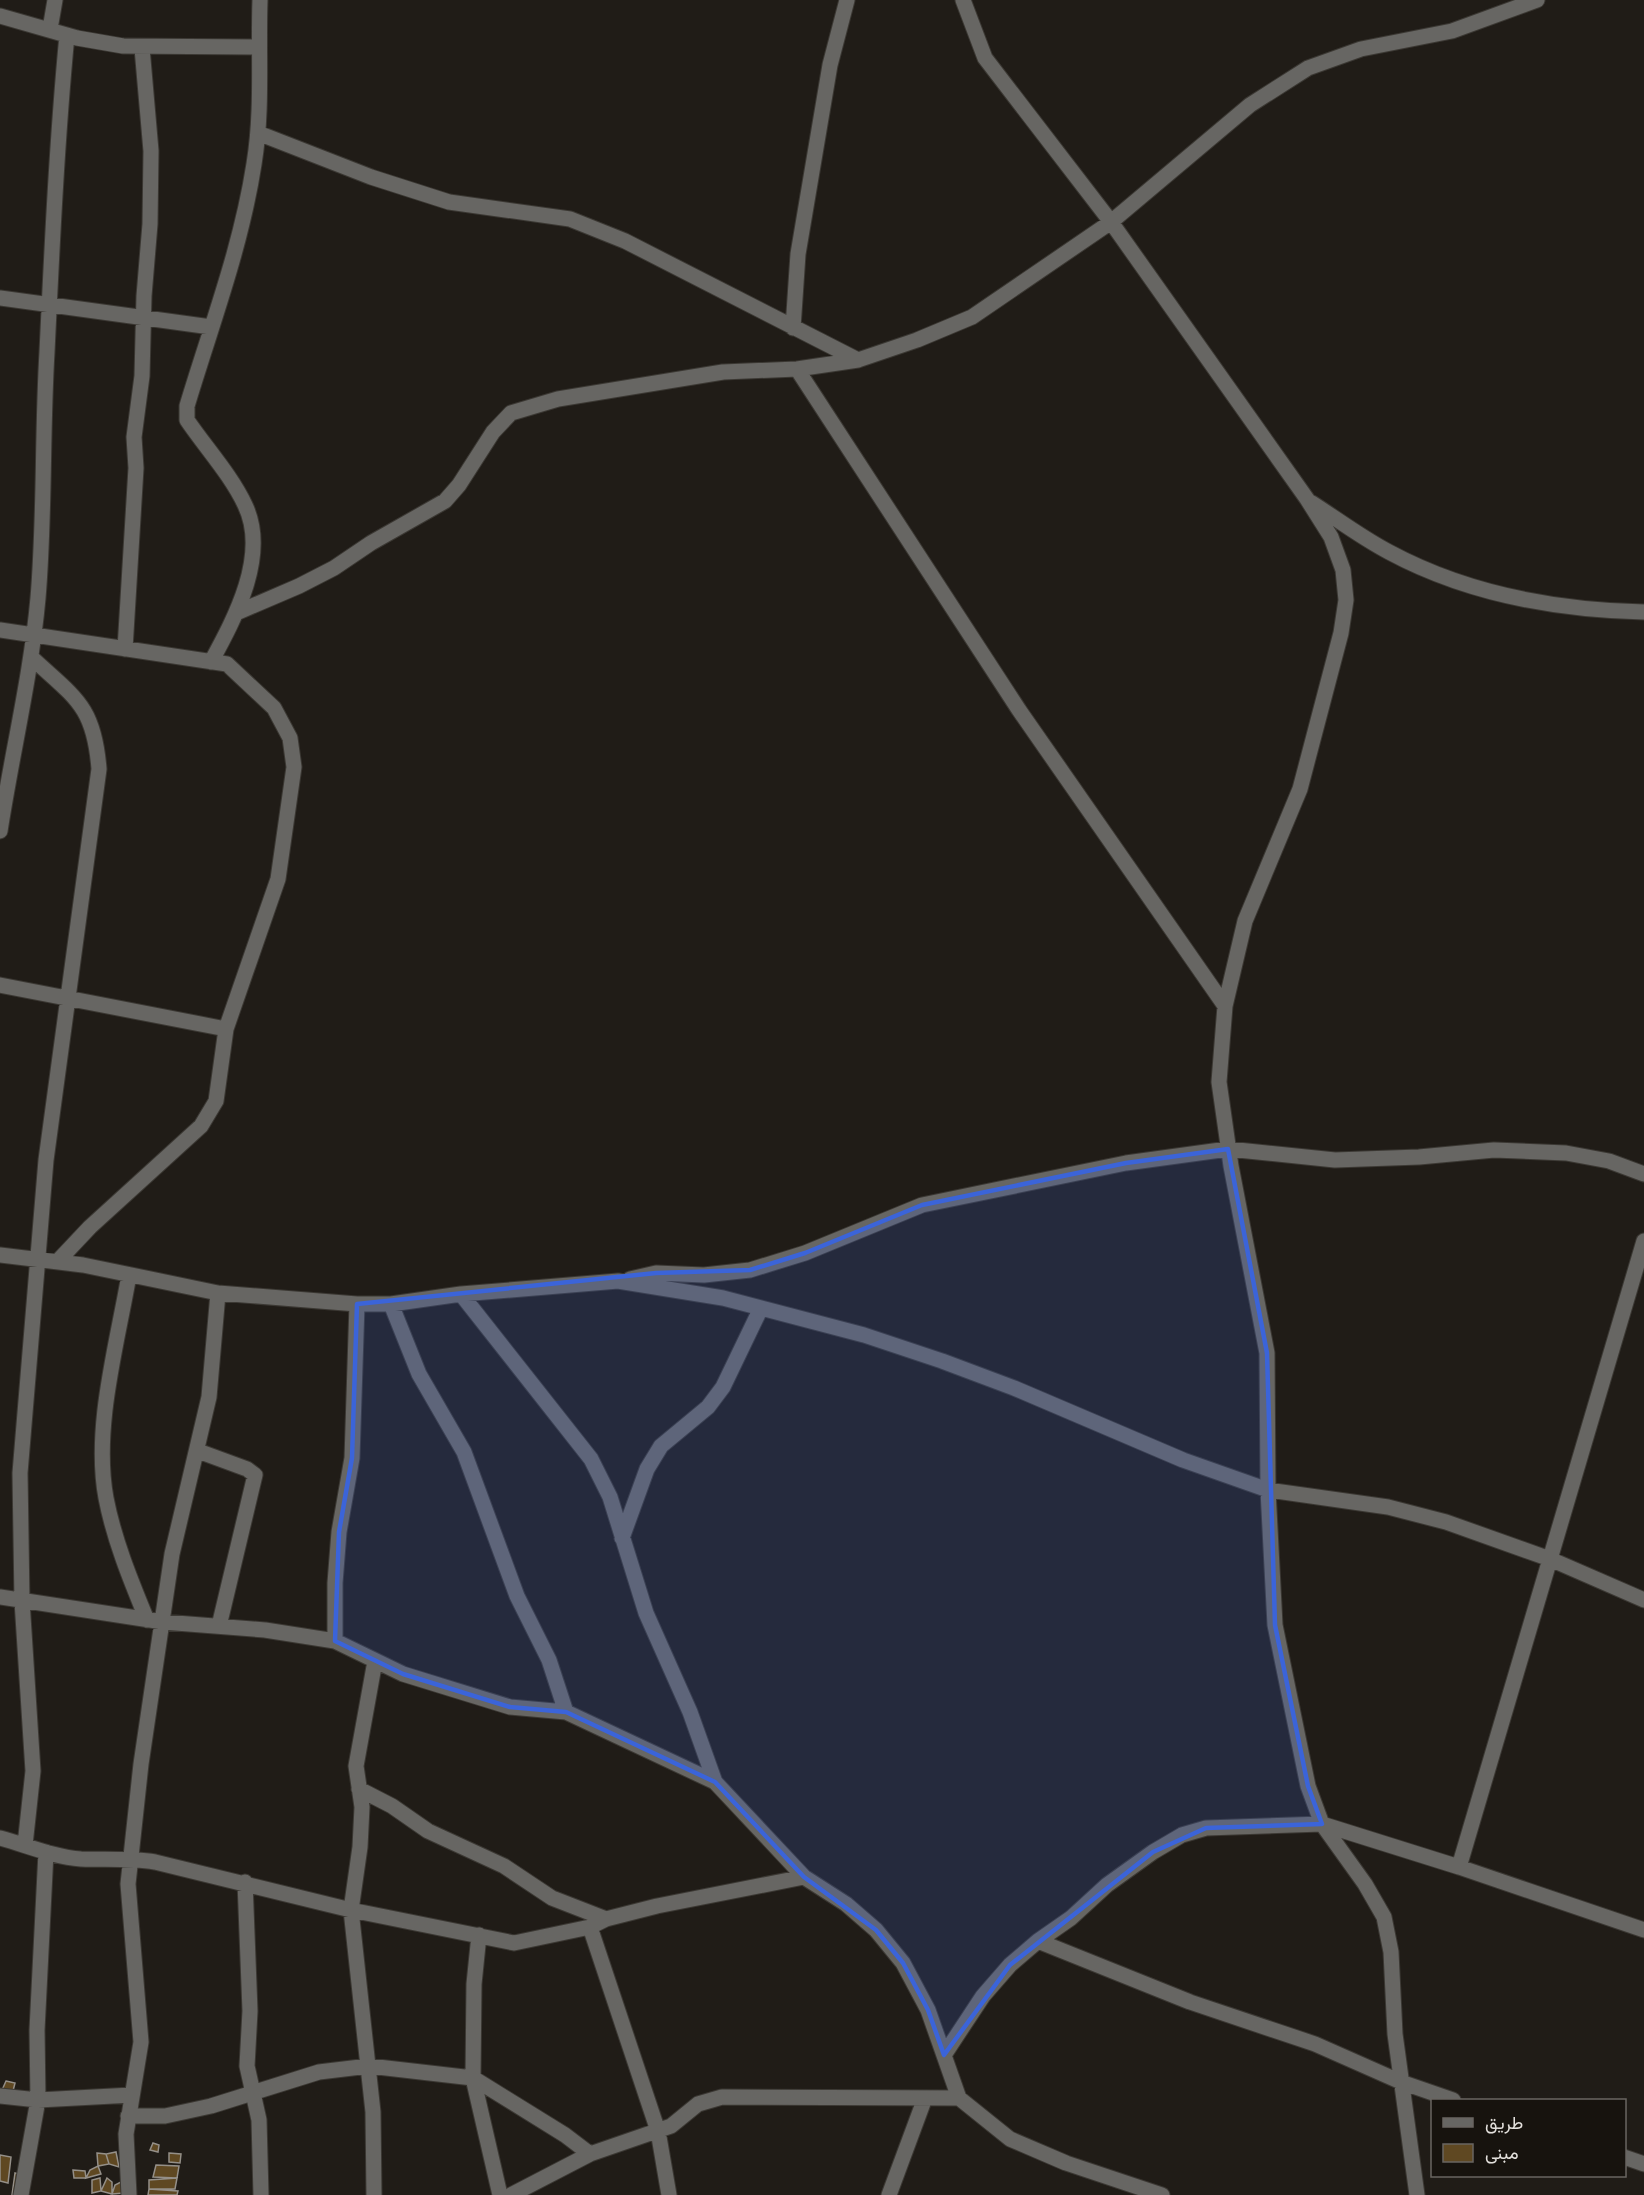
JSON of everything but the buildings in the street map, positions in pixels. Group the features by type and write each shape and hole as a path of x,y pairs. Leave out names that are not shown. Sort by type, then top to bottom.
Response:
{"street":[{"path":"50,30 55,0"},
{"path":"211,662 236,613 252,554 246,506 188,420 187,406 234,262 246,210 261,97 260,0"},
{"path":"793,328 798,254 830,65 846,0"},
{"path":"963,0 985,58 1111,222 1307,499 1331,537 1342,570 1346,600 1341,633 1300,789 1245,921 1225,1006 1219,1082 1228,1149 1267,1353 1268,1490 1275,1625 1308,1786 1322,1824 1365,1884 1384,1917 1391,1952 1395,2034 1417,2195"},
{"path":"236,613 299,586 445,501 459,485 493,432 511,413 558,399 723,372 797,369 858,360 972,317 1111,222 1250,105 1308,68 1361,49 1452,31 1536,0"},
{"path":"0,16 96,42 142,48 220,45 259,47"},
{"path":"0,831 31,657 44,519 46,353 57,147 67,35"},
{"path":"125,649 136,468 134,437 142,376 143,318 150,224 151,151 142,48"},
{"path":"258,133 371,177 449,202 570,219 625,241 858,360"},
{"path":"0,297 211,327"},
{"path":"797,369 1019,710 1225,1006"},
{"path":"1307,499 1390,553 1468,587 1544,604 1603,611 1644,612"},
{"path":"0,630 227,664 274,708 290,738 294,767 279,879 226,1029 216,1101 201,1126 90,1227 57,1262"},
{"path":"25,1845 33,1771 22,1601 20,1473 46,1160 99,769 97,737 90,718 79,701 31,657"},
{"path":"0,985 67,1000 226,1029"},
{"path":"0,1255 57,1262 218,1293 357,1304 392,1304 461,1294 618,1281 656,1274 704,1275 750,1270 805,1253 922,1205 1114,1165 1228,1149 1335,1160 1419,1157 1494,1150 1566,1153 1609,1161 1644,1174"},
{"path":"1459,1867 1644,1241"},
{"path":"129,1275 103,1426 103,1476 106,1500 126,1570 155,1621"},
{"path":"618,1281 723,1298 864,1335 942,1361 1025,1393 1183,1460 1268,1490 1388,1507 1446,1522 1550,1559 1644,1600"},
{"path":"129,2195 128,2116 141,2042 128,1884 130,1858 155,1621 198,1451 209,1397 218,1293"},
{"path":"461,1294 591,1459 610,1497 646,1613 690,1712 715,1782"},
{"path":"335,1641 335,1583 339,1532 352,1458 357,1304"},
{"path":"392,1304 419,1374 464,1452 517,1596 549,1660 566,1712"},
{"path":"622,1538 647,1469 661,1446 683,1425 708,1407 718,1394 761,1308"},
{"path":"198,1451 247,1469 255,1475 219,1626"},
{"path":"0,1597 155,1621 219,1626 335,1641 403,1674 510,1707 566,1712 715,1782 804,1877 846,1904 876,1930 903,1963 928,2010 959,2098 1010,2139 1066,2163 1162,2195"},
{"path":"374,2195 373,2112 351,1910 363,1807 356,1766 375,1660"},
{"path":"359,1790 392,1806 429,1831 504,1866 552,1898 606,1919"},
{"path":"944,2055 983,1996 1010,1965 1038,1941 1071,1918 1116,1878 1153,1852 1182,1835 1206,1828 1322,1824 1459,1867 1644,1930"},
{"path":"0,1838 46,1852 81,1859 130,1858 245,1882 351,1910 514,1943 590,1927 606,1919 657,1906 804,1877"},
{"path":"21,2195 38,2100 36,2030 46,1852"},
{"path":"245,1882 250,2010 246,2066 259,2120 261,2195"},
{"path":"590,1927 658,2132 669,2195"},
{"path":"479,1935 474,1984 473,2078 500,2195"},
{"path":"1038,1941 1190,2002 1315,2044 1401,2082 1450,2099"},
{"path":"128,2116 165,2116 211,2106 252,2091 319,2072 369,2066 473,2078 555,2128 590,2154"},
{"path":"0,2096 38,2100 132,2095"},
{"path":"511,2195 590,2154 671,2126 698,2104 722,2097 959,2098"},
{"path":"889,2195 925,2098"},
{"path":"1626,2158 1644,2164"}],"highlighted area":[{"path":"1228,1149 1267,1353 1275,1625 1308,1786 1322,1824 1206,1828 1153,1852 1010,1965 944,2055 928,2010 903,1963 876,1930 804,1877 715,1782 566,1712 510,1707 403,1674 335,1641 339,1532 352,1458 357,1304 656,1273 750,1270 805,1253 922,1205 1126,1163"}]}
